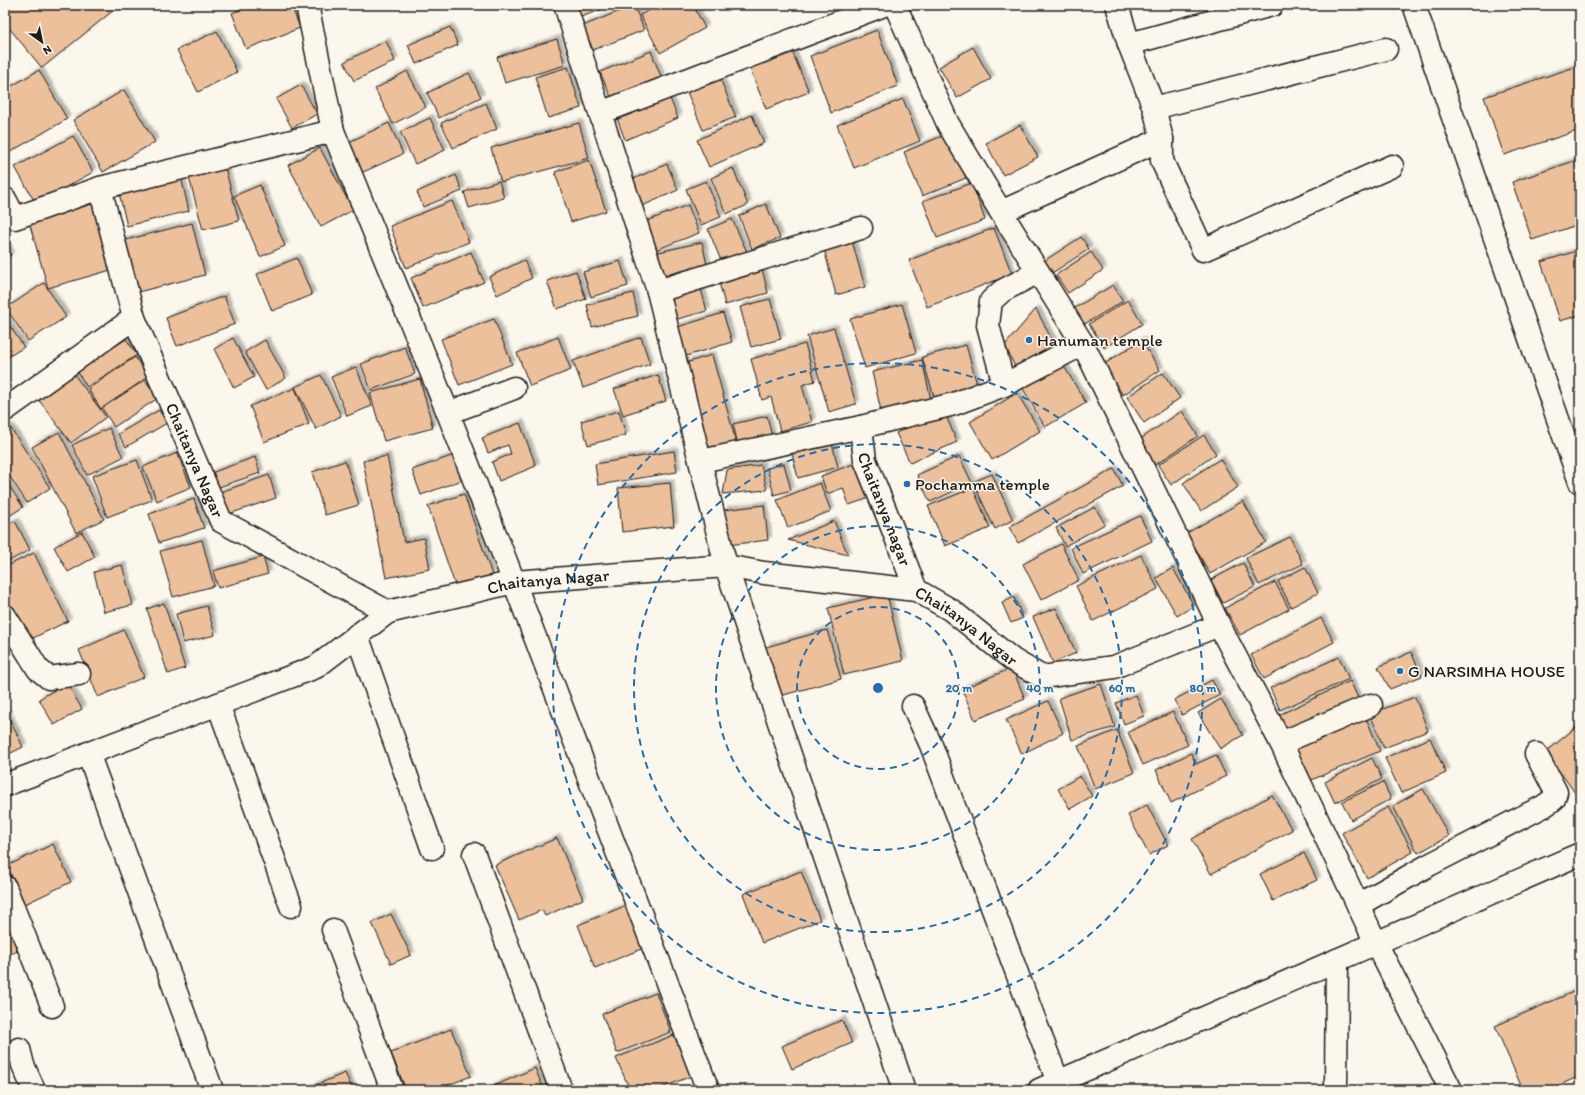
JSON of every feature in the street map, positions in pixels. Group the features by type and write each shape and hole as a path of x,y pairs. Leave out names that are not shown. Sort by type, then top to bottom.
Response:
{"street":[{"path":"307,5 333,131 448,413 708,1090"},
{"path":"565,5 658,291 726,566 904,1090"},
{"path":"600,113 884,5"},
{"path":"895,5 948,124 1083,344 1220,626 1281,744 1376,943 1451,1090"},
{"path":"1117,5 1129,44 1154,108 1162,138 1162,161 1204,250 1392,166"},
{"path":"1129,44 1274,5"},
{"path":"1414,5 1574,446 1580,482"},
{"path":"1154,108 1386,49"},
{"path":"5,199 15,218 100,188 333,131"},
{"path":"1001,212 1162,138"},
{"name":"Chaitanya Nagar","path":"100,188 134,318 221,521 388,612 514,582 726,566 764,573 916,590 951,610 1013,660 1042,677 1114,667 1220,626"},
{"path":"658,291 861,228"},
{"path":"1004,385 988,325 991,301 1002,291 1038,272"},
{"path":"5,410 134,318"},
{"path":"700,461 861,427 954,404 1004,385 1083,344"},
{"path":"448,413 514,388"},
{"name":"Chaitanya nagar","path":"861,427 864,460 916,590"},
{"path":"5,785 316,667 388,612"},
{"path":"5,616 38,669 49,678 78,674"},
{"path":"357,636 432,848"},
{"path":"218,704 291,906"},
{"path":"1281,744 1371,705"},
{"path":"913,706 931,745 1060,1085 1337,960 1580,854"},
{"path":"88,753 212,1090"},
{"path":"1358,905 1429,865 1544,806 1554,799 1556,792 1536,754"},
{"path":"474,854 561,1090"},
{"path":"5,887 52,1006"},
{"path":"333,930 392,1090"},
{"path":"1336,1090 1337,960"},
{"path":"19,1048 23,1065 34,1090"}],"building":[{"path":"5,5 120,5 42,68 5,23"},
{"path":"253,5 291,5 300,28 246,49 232,13"},
{"path":"570,5 615,5 575,19"},
{"path":"634,5 644,30 593,50 583,26"},
{"path":"659,5 693,5 705,28 660,53 640,15"},
{"path":"450,27 458,45 416,64 408,45"},
{"path":"877,30 898,86 831,113 810,56"},
{"path":"217,31 237,72 198,92 177,50"},
{"path":"557,39 565,65 505,83 497,57"},
{"path":"386,41 395,61 354,81 344,62"},
{"path":"789,44 809,92 766,109 747,61"},
{"path":"973,47 991,79 957,98 939,67"},
{"path":"651,51 663,82 613,102 600,72"},
{"path":"1578,66 1580,73 1580,130 1504,155 1484,97"},
{"path":"568,67 581,108 548,118 535,77"},
{"path":"39,70 67,119 5,155 5,90"},
{"path":"407,71 426,107 393,124 375,89"},
{"path":"717,71 736,117 703,130 684,85"},
{"path":"469,73 481,97 439,118 427,93"},
{"path":"301,85 317,114 292,128 276,99"},
{"path":"124,90 155,142 103,172 73,120"},
{"path":"667,91 678,118 625,140 615,113"},
{"path":"903,99 920,141 854,168 837,125"},
{"path":"486,103 497,129 453,148 441,123"},
{"path":"752,115 764,143 709,167 697,140"},
{"path":"430,118 445,150 415,164 400,132"},
{"path":"389,123 403,154 361,173 347,143"},
{"path":"579,123 589,158 501,182 491,148"},
{"path":"1020,125 1038,157 1003,175 986,143"},
{"path":"947,134 966,178 922,196 904,152"},
{"path":"73,136 93,172 36,204 15,167"},
{"path":"320,148 353,210 321,227 288,165"},
{"path":"1580,159 1580,224 1532,240 1512,182"},
{"path":"223,160 239,221 203,230 187,170"},
{"path":"589,160 606,211 571,222 555,172"},
{"path":"667,164 678,190 638,208 627,182"},
{"path":"733,168 748,205 726,214 711,178"},
{"path":"456,175 462,191 423,207 417,192"},
{"path":"181,177 189,211 127,226 119,193"},
{"path":"499,181 504,198 469,208 464,192"},
{"path":"706,181 721,217 701,225 686,189"},
{"path":"972,183 985,220 937,238 923,201"},
{"path":"260,185 285,246 260,257 234,196"},
{"path":"452,201 469,242 406,268 390,226"},
{"path":"92,204 111,270 48,288 29,222"},
{"path":"766,204 780,238 752,249 739,216"},
{"path":"688,205 699,233 653,251 642,223"},
{"path":"732,219 747,252 722,263 708,229"},
{"path":"192,223 205,275 134,293 122,241"},
{"path":"994,228 1012,274 927,307 909,260"},
{"path":"1081,237 1089,249 1052,273 1044,261"},
{"path":"852,241 865,287 836,295 824,249"},
{"path":"702,242 707,265 656,277 651,254"},
{"path":"5,244 11,255 5,258"},
{"path":"1580,250 1580,315 1560,321 1541,262"},
{"path":"471,252 484,282 423,308 411,278"},
{"path":"1091,252 1103,270 1068,293 1056,275"},
{"path":"297,258 312,295 272,311 257,274"},
{"path":"524,260 532,278 497,295 489,277"},
{"path":"620,261 628,286 591,297 583,272"},
{"path":"761,265 768,293 725,305 718,278"},
{"path":"576,271 586,299 557,309 547,281"},
{"path":"699,282 707,311 674,320 666,291"},
{"path":"44,283 66,317 28,341 6,308"},
{"path":"1113,285 1123,301 1083,325 1073,309"},
{"path":"633,293 638,316 592,327 587,305"},
{"path":"224,296 235,324 177,346 166,318"},
{"path":"770,299 781,339 751,347 740,307"},
{"path":"1128,300 1142,324 1104,348 1089,324"},
{"path":"902,304 916,353 865,368 850,319"},
{"path":"1036,309 1056,348 1015,367 1005,345"},
{"path":"723,313 732,342 680,358 671,329"},
{"path":"5,319 24,347 5,359"},
{"path":"494,319 512,364 459,385 441,339"},
{"path":"834,328 856,404 829,412 807,336"},
{"path":"558,337 571,370 530,386 517,353"},
{"path":"641,337 650,364 583,388 573,361"},
{"path":"233,338 254,377 234,388 214,349"},
{"path":"126,339 137,355 87,387 77,371"},
{"path":"265,340 286,378 266,390 245,352"},
{"path":"1141,340 1160,370 1123,395 1103,365"},
{"path":"805,344 815,381 802,385 812,422 780,431 771,397 762,400 751,359"},
{"path":"966,345 978,388 935,400 922,357"},
{"path":"405,347 415,374 371,390 361,364"},
{"path":"712,355 738,449 705,458 679,365"},
{"path":"135,357 148,377 101,409 88,389"},
{"path":"922,360 932,404 882,415 872,372"},
{"path":"1062,363 1086,403 1045,427 1022,387"},
{"path":"356,367 372,406 347,416 331,377"},
{"path":"73,373 106,417 71,443 38,399"},
{"path":"1163,373 1180,398 1144,423 1127,397"},
{"path":"321,375 341,416 316,429 295,387"},
{"path":"658,375 666,401 623,415 614,389"},
{"path":"420,379 433,428 384,441 370,393"},
{"path":"145,380 158,398 114,427 102,408"},
{"path":"295,388 309,424 264,442 250,406"},
{"path":"1017,393 1040,431 992,460 970,422"},
{"path":"159,410 167,423 126,447 118,434"},
{"path":"619,411 626,435 588,445 581,421"},
{"path":"944,411 957,442 910,463 896,433"},
{"path":"1182,411 1198,436 1155,465 1139,440"},
{"path":"767,416 773,441 739,449 733,424"},
{"path":"520,423 536,466 499,481 492,462 511,454 508,445 488,453 482,438"},
{"path":"10,427 50,488 27,503 5,469 5,431"},
{"path":"109,428 123,457 87,475 72,445"},
{"path":"59,432 104,519 76,533 32,447"},
{"path":"1204,435 1216,454 1171,485 1158,465"},
{"path":"831,439 838,467 798,478 791,450"},
{"path":"674,451 677,472 598,485 595,464"},
{"path":"177,453 191,487 157,501 143,467"},
{"path":"457,454 465,479 421,495 412,470"},
{"path":"387,456 404,542 424,538 430,569 386,578 363,461"},
{"path":"959,456 972,483 930,502 917,475"},
{"path":"255,457 260,473 216,488 211,473"},
{"path":"1220,459 1238,487 1201,511 1183,483"},
{"path":"137,460 152,500 107,517 92,476"},
{"path":"345,461 359,505 325,515 312,472"},
{"path":"859,462 872,497 849,505 843,488 827,494 821,476"},
{"path":"784,464 791,490 774,495 767,468"},
{"path":"761,465 767,490 723,494 727,470"},
{"path":"1114,469 1123,486 1018,543 1009,527"},
{"path":"992,474 1013,520 995,529 973,482"},
{"path":"269,475 276,498 226,515 218,493"},
{"path":"670,483 674,526 622,532 618,488"},
{"path":"820,483 831,511 788,528 777,500"},
{"path":"8,484 23,507 5,519 5,486"},
{"path":"973,488 990,528 945,546 928,506"},
{"path":"464,494 492,575 456,588 428,506"},
{"path":"194,499 204,528 159,543 149,514"},
{"path":"1243,501 1266,542 1210,574 1187,533"},
{"path":"764,505 768,540 728,545 724,510"},
{"path":"1095,507 1105,524 1065,546 1056,528"},
{"path":"1140,516 1152,541 1083,574 1071,548"},
{"path":"15,521 30,550 5,563 5,526"},
{"path":"834,521 848,555 788,540"},
{"path":"82,532 95,557 68,572 54,547"},
{"path":"1290,537 1303,564 1259,585 1246,558"},
{"path":"202,540 214,586 173,597 160,551"},
{"path":"1061,544 1079,580 1041,600 1023,564"},
{"path":"34,553 68,621 23,643 5,605 5,567"},
{"path":"1141,555 1158,589 1093,621 1076,586"},
{"path":"263,557 268,574 218,588 213,571"},
{"path":"1243,563 1255,587 1223,603 1211,580"},
{"path":"122,565 133,605 104,612 94,572"},
{"path":"1305,567 1318,593 1291,607 1278,581"},
{"path":"1173,568 1194,606 1177,616 1156,578"},
{"path":"1275,582 1289,609 1240,635 1225,608"},
{"path":"887,594 903,661 844,675 828,608"},
{"path":"1014,597 1023,618 1011,623 1002,603"},
{"path":"164,603 185,668 168,674 147,609"},
{"path":"207,606 215,635 183,643 176,614"},
{"path":"1056,608 1076,653 1053,663 1033,617"},
{"path":"1321,618 1334,642 1264,679 1251,655"},
{"path":"124,630 144,677 98,697 79,650"},
{"path":"827,630 841,679 780,696 766,647"},
{"name":"G NARSIMHA HOUSE","path":"1411,652 1422,676 1390,689 1378,667"},
{"path":"1339,657 1349,679 1280,710 1270,688"},
{"path":"1012,668 1025,699 975,720 962,689"},
{"path":"1212,680 1220,695 1182,715 1174,700"},
{"path":"1350,681 1360,702 1289,735 1279,715"},
{"path":"67,683 82,709 54,725 39,699"},
{"path":"1101,684 1115,727 1072,740 1059,698"},
{"path":"1136,695 1144,716 1124,724 1116,703"},
{"path":"1415,697 1428,731 1384,748 1370,714"},
{"path":"1221,699 1243,735 1220,749 1198,713"},
{"path":"1048,701 1063,733 1022,754 1006,720"},
{"path":"1363,711 1380,751 1309,781 1293,742"},
{"path":"1173,712 1188,745 1143,765 1128,732"},
{"path":"7,714 23,747 5,756 5,715"},
{"name":"G NARSIMHA HOUSE","path":"1580,724 1580,800 1546,752"},
{"path":"1117,730 1134,773 1095,789 1078,746"},
{"path":"1430,738 1446,773 1401,793 1385,758"},
{"path":"1191,753 1196,764 1216,755 1226,776 1171,803 1156,770"},
{"path":"1372,758 1382,779 1335,803 1325,782"},
{"path":"1080,776 1092,796 1070,809 1058,789"},
{"path":"1383,782 1391,799 1351,820 1342,802"},
{"path":"1423,789 1449,836 1418,853 1393,806"},
{"path":"1272,795 1292,830 1211,874 1192,839"},
{"path":"1147,805 1168,845 1149,855 1128,815"},
{"path":"1388,807 1413,852 1367,878 1342,833"},
{"path":"557,838 583,899 545,916 542,910 519,920 495,865"},
{"path":"53,844 71,882 25,904 7,866"},
{"path":"1304,853 1317,880 1273,901 1260,874"},
{"path":"801,871 820,920 762,943 743,894"},
{"path":"635,902 651,945 595,968 578,925"},
{"path":"391,914 411,955 391,964 372,923"},
{"path":"5,921 18,951 5,956"},
{"path":"1580,989 1580,1076 1548,1090 1523,1090 1495,1026"},
{"path":"656,993 671,1032 617,1053 602,1014"},
{"path":"842,1020 852,1043 792,1069 782,1046"},
{"path":"451,1029 471,1076 436,1090 406,1090 391,1053"},
{"path":"674,1035 691,1076 657,1090 630,1090 616,1058"},
{"path":"535,1068 544,1090 485,1090"},
{"path":"345,1073 353,1090 304,1090"}],"place":[{"name":"Hanuman temple","path":"1029,340"},
{"name":"Pochamma temple","path":"907,484"},
{"name":"G NARSIMHA HOUSE","path":"1400,671"}]}
